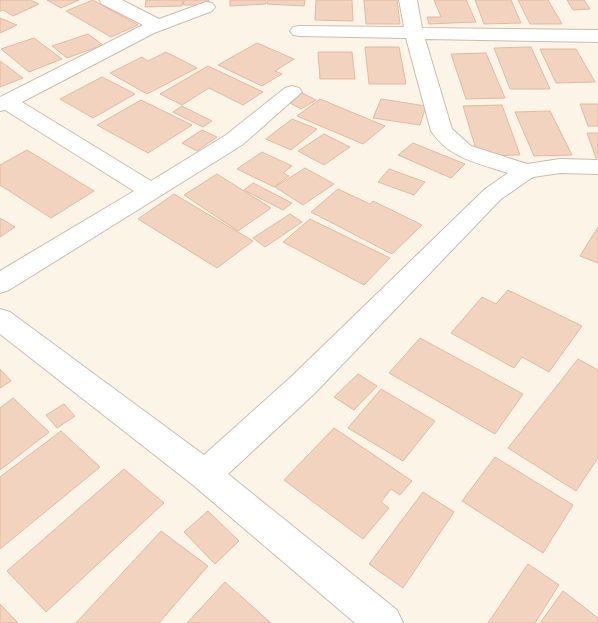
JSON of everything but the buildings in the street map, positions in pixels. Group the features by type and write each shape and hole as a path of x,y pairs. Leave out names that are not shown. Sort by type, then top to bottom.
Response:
{"street":[{"path":"108,0 158,25"},
{"path":"408,0 414,33 442,131 463,151 526,171 560,166 598,167"},
{"path":"3,104 158,25 206,7"},
{"path":"299,31 598,36"},
{"path":"0,283 234,140 292,92"},
{"path":"3,104 151,191"},
{"path":"205,475 303,385 493,194 526,171"},
{"path":"0,319 205,475 384,623"}]}
